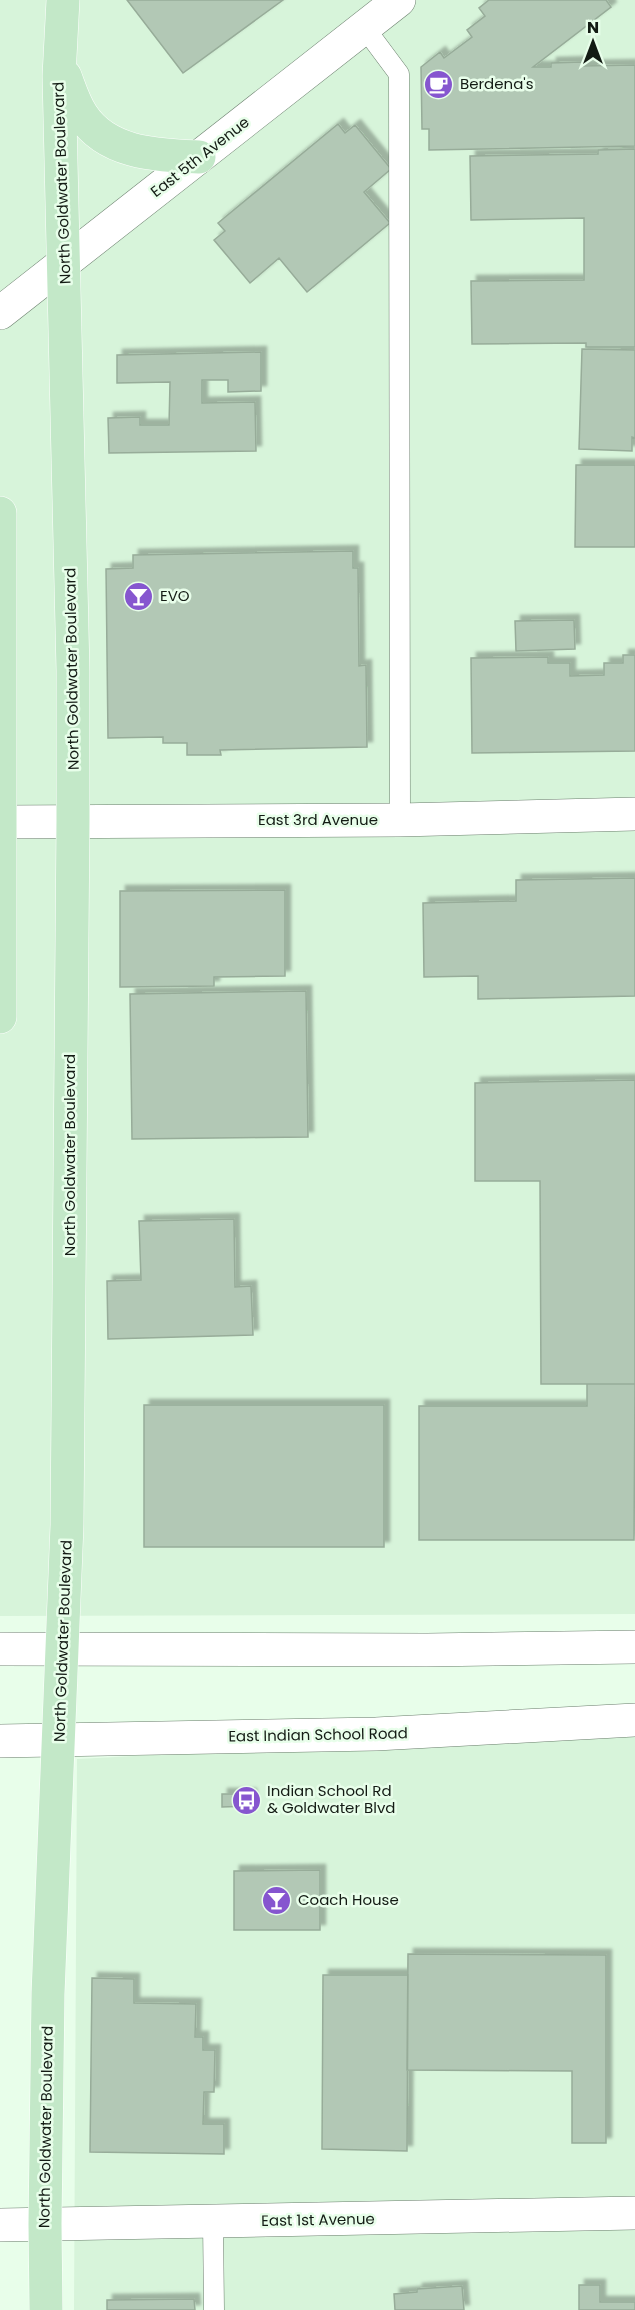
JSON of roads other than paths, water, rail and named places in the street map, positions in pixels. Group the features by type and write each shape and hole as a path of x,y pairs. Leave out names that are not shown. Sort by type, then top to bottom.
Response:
{"main road":[{"name":"North Goldwater Boulevard","path":"46,2310 48,1994 67,1502 73,820 73,671 59,64 63,0"},
{"path":"59,64 81,114 92,127 115,143 160,156 199,158"},
{"path":"0,513 0,1017"}],"street":[{"name":"East 5th Avenue","path":"0,313 399,0"},
{"name":"East 3rd Avenue","path":"0,822 400,820 635,814"},
{"path":"0,1649 635,1647"},
{"name":"East Indian School Road","path":"0,1741 365,1735 635,1720"},
{"name":"East 1st Avenue","path":"0,2225 635,2213"}],"lane":[{"path":"364,27 399,74 400,820"},
{"path":"213,2222 214,2310"}],"place":[{"name":"Berdena's","path":"439,84"},
{"name":"EVO","path":"139,596"},
{"name":"Indian School Rd & Goldwater Blvd","path":"246,1800"},
{"name":"Coach House","path":"277,1900"}]}
